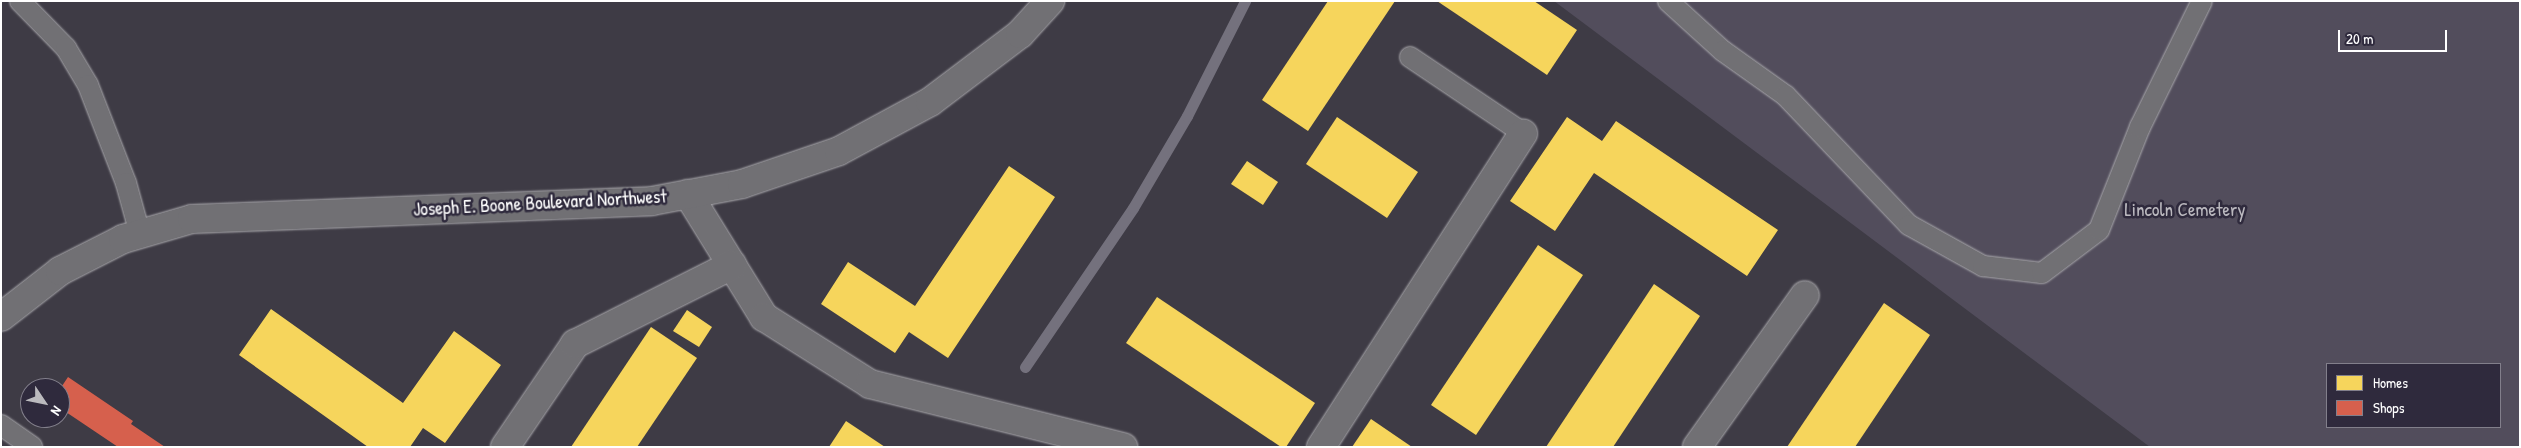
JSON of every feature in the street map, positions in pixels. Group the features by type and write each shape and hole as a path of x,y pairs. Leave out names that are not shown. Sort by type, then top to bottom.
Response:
{"street":[{"name":"Joseph E. Boone Boulevard Northwest","path":"1,317 60,271 123,238 192,218 652,201 742,184 839,150 930,102 1020,34 1050,1"},
{"path":"1321,447 1523,133"},
{"path":"688,194 764,317 870,384 1123,447"},
{"path":"505,447 575,344 732,266"},
{"path":"1697,447 1805,296"}],"lane":[{"path":"20,1 66,48 88,85 126,183 140,234"},
{"path":"1668,1 1722,51 1786,96 1909,225 1983,266 2042,274 2099,230 2140,127 2202,1"},
{"path":"1410,57 1523,133"},
{"path":"1,425 32,447"}],"green space":[{"name":"Lincoln Cemetery","path":"1554,1 2520,1 2520,447 2150,447"}],"building: Homes":[{"path":"1328,1 1395,1 1308,131 1262,100"},
{"path":"1437,1 1534,1 1577,30 1547,75"},
{"path":"1337,117 1418,172 1387,218 1306,164"},
{"path":"1567,117 1602,141 1616,121 1778,230 1747,276 1594,173 1555,231 1510,201"},
{"path":"1247,161 1278,182 1263,205 1231,184"},
{"path":"1009,166 1055,197 948,358 909,332 895,353 821,304 848,262 915,306"},
{"path":"1538,245 1583,275 1476,435 1431,405"},
{"path":"1654,284 1700,316 1613,447 1546,447"},
{"path":"1157,297 1315,403 1286,447 1281,447 1126,343"},
{"path":"1884,303 1930,335 1855,447 1787,447"},
{"path":"271,309 403,403 454,331 501,365 445,443 423,428 410,447 368,447 239,355"},
{"path":"687,310 712,327 699,347 673,331"},
{"path":"651,327 697,358 637,447 571,447"},
{"path":"1371,419 1412,447 1352,447"},
{"path":"846,421 885,447 829,447"}],"building: Shops":[{"path":"70,378 133,421 131,424 165,447 118,447 70,415"}],"waterway":[{"path":"1025,367 1133,208 1187,116 1245,1"}]}
